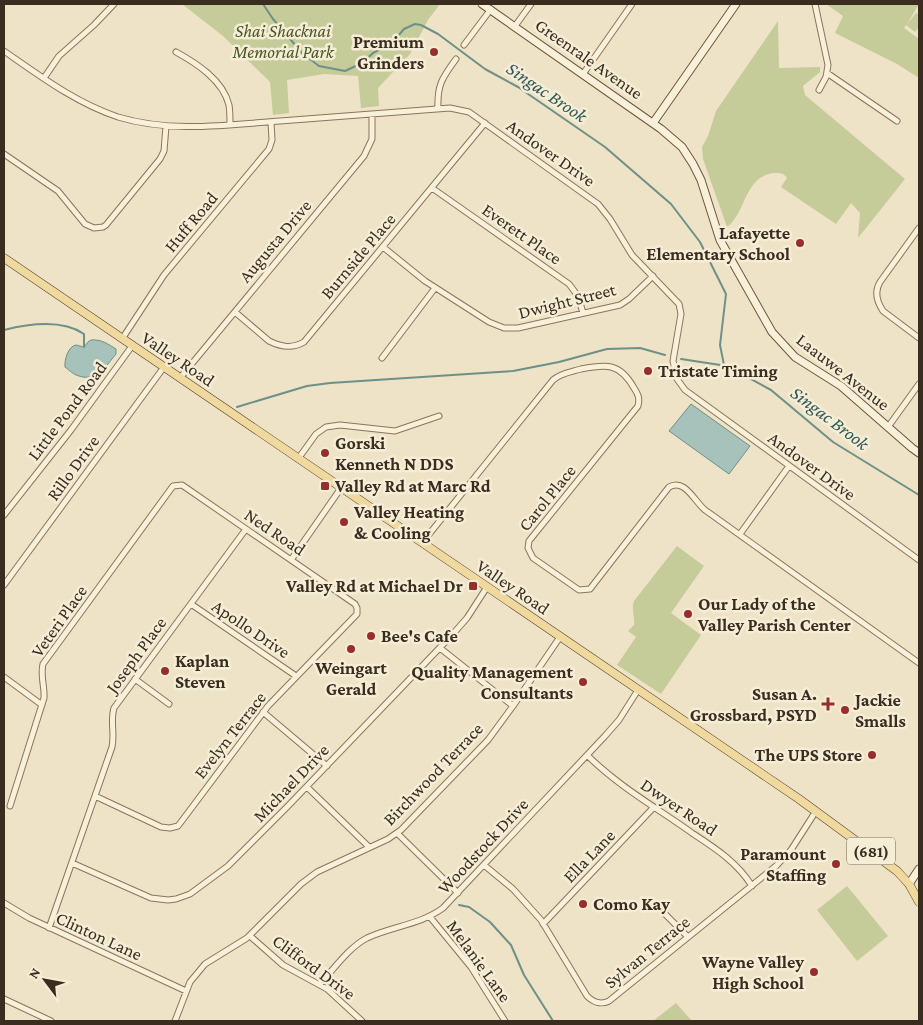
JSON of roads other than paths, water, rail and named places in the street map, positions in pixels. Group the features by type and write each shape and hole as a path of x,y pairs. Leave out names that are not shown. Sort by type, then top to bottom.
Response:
{"main road":[{"name":"Valley Road","path":"4,258 816,812 892,867 909,884 919,902"}],"street":[{"path":"44,78 59,56 94,25 114,4"},
{"name":"Greenrale Avenue","path":"482,4 653,123"},
{"path":"515,26 531,4"},
{"path":"583,74 632,4"},
{"path":"653,123 736,4"},
{"path":"815,4 828,65 827,73 819,90"},
{"path":"464,46 491,9"},
{"name":"Andover Drive","path":"4,51 71,96 102,111 134,121 166,126 200,127 450,108 464,110 598,204 610,219 628,249 676,300 680,309 673,361 675,374 680,385 690,396 919,560"},
{"path":"176,52 189,60 218,84 228,104 230,125"},
{"path":"438,109 437,95 439,84 456,59"},
{"path":"827,73 897,120"},
{"name":"Augusta Drive","path":"180,378 364,156 372,139 372,114"},
{"name":"Huff Road","path":"122,339 164,276 269,148 272,140 271,122"},
{"name":"Burnside Place","path":"235,312 275,344 288,347 299,344 311,334 485,123"},
{"name":"Laauwe Avenue","path":"653,123 674,139 688,155 701,180 720,240 772,332 795,357 841,386 919,453"},
{"path":"4,154 58,191 85,224 99,228 106,225 160,159 164,151 166,126"},
{"name":"Everett Place","path":"432,188 569,284 578,296 583,313"},
{"path":"919,228 880,282 876,295 880,306 888,316 919,338"},
{"name":"Dwight Street","path":"383,247 436,288 489,322 504,328 518,328 620,305 628,300 653,276"},
{"path":"382,358 436,288"},
{"name":"Little Pond Road","path":"4,515 71,430 132,346"},
{"name":"Carol Place","path":"422,543 553,380 566,372 604,365 621,371 630,379 638,395 638,406 529,541 528,548 531,556 579,590 590,589 669,487 675,485 684,487 700,505 919,663"},
{"name":"Rillo Drive","path":"4,586 164,367"},
{"path":"888,427 919,384"},
{"path":"298,459 316,434 326,428 340,425 395,431 440,416"},
{"path":"740,534 789,466"},
{"name":"Veteri Place","path":"10,806 42,705 45,691 42,669 46,659 173,486 179,484 188,489"},
{"path":"291,560 341,488"},
{"name":"Ned Road","path":"188,489 348,598"},
{"name":"Joseph Place","path":"49,928 113,743 112,720 114,708 246,529"},
{"name":"Michael Drive","path":"72,863 151,898 168,900 183,897 207,882 228,866 440,648 461,625 486,587"},
{"name":"Evelyn Terrace","path":"95,796 161,827 170,828 178,826 263,712 356,614 358,611 356,604 348,598"},
{"name":"Apollo Drive","path":"191,604 296,676"},
{"name":"Birchwood Terrace","path":"175,1021 186,990 193,977 205,964 250,936 310,876 327,866 397,834 488,740 560,637"},
{"path":"440,648 513,706"},
{"path":"4,677 42,705"},
{"path":"136,679 169,704"},
{"name":"Woodstock Drive","path":"320,984 353,948 366,939 430,917 443,908 612,729 638,690"},
{"path":"263,712 327,766"},
{"name":"Dwyer Road","path":"587,755 608,774 729,858 740,869 752,886"},
{"path":"306,787 369,847"},
{"name":"Ella Lane","path":"543,924 654,807"},
{"name":"Sylvan Terrace","path":"484,865 512,889 543,924 587,996 599,1003 609,1001 784,858 816,812"},
{"path":"397,834 458,893"},
{"path":"909,884 919,869"},
{"name":"Clinton Lane","path":"4,903 49,928 186,990"},
{"path":"665,914 688,937"},
{"name":"Melanie Lane","path":"430,917 471,967 505,1021"},
{"name":"Clifford Drive","path":"250,936 283,965 320,984 362,1021"},
{"path":"4,999 51,1021"}],"water":[{"path":"91,340 98,340 116,349 116,354 96,375 85,377 77,375 65,367 67,354 73,346 84,347"},
{"path":"691,404 750,446 729,474 669,431"}],"waterway":[{"name":"Singac Brook","path":"263,4 273,19 302,53 319,66 345,71 362,63 373,53 393,42 404,29 415,24 421,25 438,34 485,69 518,87 605,147 671,204 700,242 726,294 720,345 724,365"},
{"path":"4,330 45,324 66,326 84,334 84,347"},
{"name":"Singac Brook","path":"237,407 307,386 513,371 559,362 607,349 640,348 665,355"},
{"name":"Singac Brook","path":"681,359 727,366 771,390 833,442 919,495"},
{"path":"459,905 469,907 490,922 511,945 524,975 553,1021"}],"place":[{"name":"Premium Grinders","path":"434,52"},
{"name":"Lafayette Elementary School","path":"800,243"},
{"name":"Tristate Timing","path":"648,371"},
{"name":"Gorski Kenneth N DDS","path":"325,453"},
{"name":"Valley Rd at Marc Rd","path":"325,486"},
{"name":"Valley Heating & Cooling","path":"344,522"},
{"name":"Valley Rd at Michael Dr","path":"473,586"},
{"name":"Our Lady of the Valley Parish Center","path":"688,614"},
{"name":"Bee's Cafe","path":"371,636"},
{"name":"Weingart Gerald","path":"351,649"},
{"name":"Kaplan Steven","path":"165,671"},
{"name":"Quality Management Consultants","path":"583,682"},
{"name":"Susan A. Grossbard, PSYD","path":"828,704"},
{"name":"Jackie Smalls","path":"845,710"},
{"name":"The UPS Store","path":"872,755"},
{"name":"Paramount Staffing","path":"836,864"},
{"name":"Como Kay","path":"583,904"},
{"name":"Wayne Valley High School","path":"814,972"}],"park label":[{"name":"Shai Shacknai Memorial Park","path":"283,41"}]}
